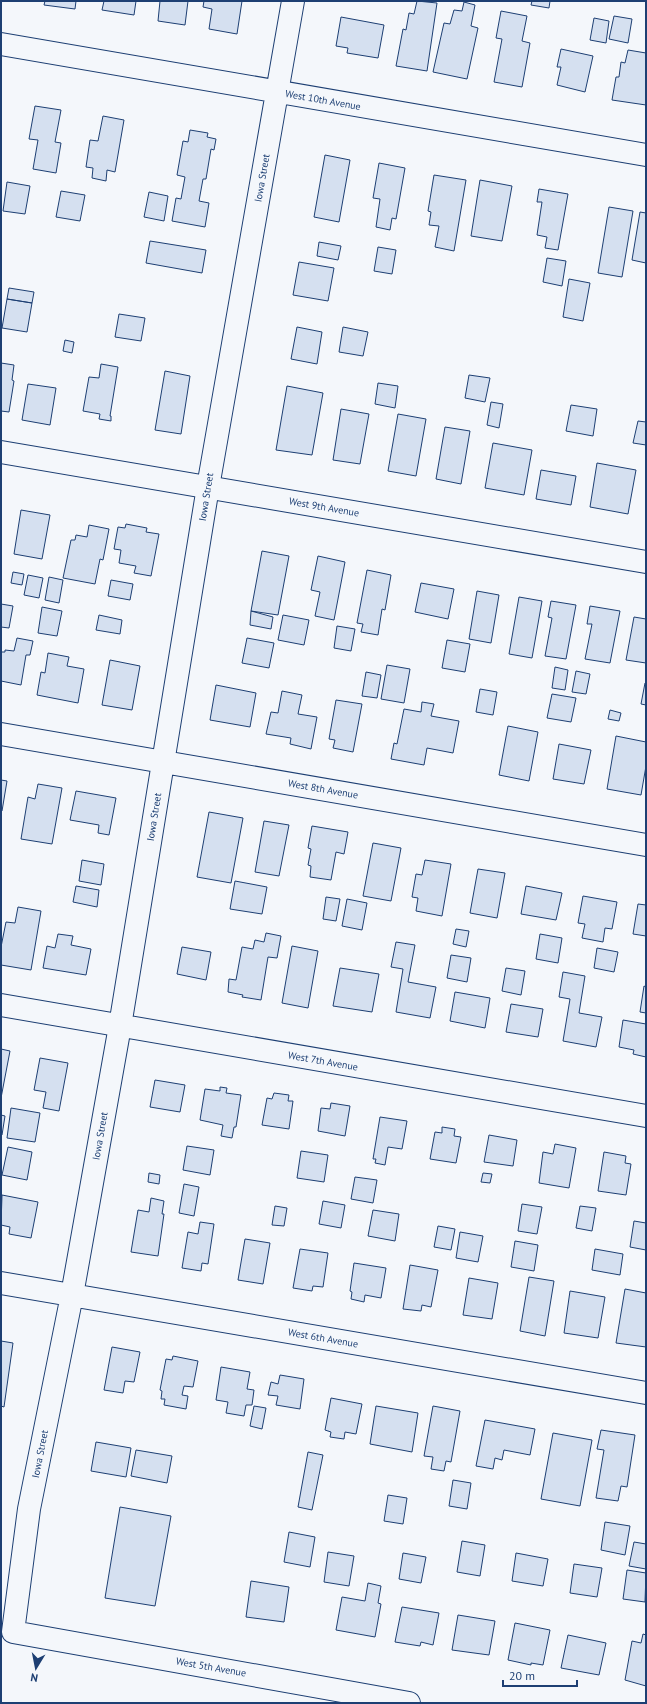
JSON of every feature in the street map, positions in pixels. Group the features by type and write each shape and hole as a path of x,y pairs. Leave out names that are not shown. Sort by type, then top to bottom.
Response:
{"street":[{"name":"Iowa Street","path":"13,1632 30,1509 72,1295 120,1026 208,487 293,1"},
{"name":"West 10th Avenue","path":"1,44 646,155"},
{"name":"West 9th Avenue","path":"1,452 646,562"},
{"name":"West 8th Avenue","path":"1,734 646,845"},
{"name":"West 7th Avenue","path":"1,1005 646,1116"},
{"name":"West 6th Avenue","path":"1,1283 646,1393"},
{"name":"West 5th Avenue","path":"13,1632 409,1703"}],"building":[{"path":"45,1 76,1 75,9 44,5"},
{"path":"104,1 136,1 134,15 102,10"},
{"path":"160,1 188,1 185,25 158,21"},
{"path":"204,1 242,1 237,34 209,29 212,9 203,7"},
{"path":"417,1 437,3 427,71 396,66 403,29 406,30 409,13 414,14"},
{"path":"532,1 550,1 549,8 531,5"},
{"path":"464,2 475,5 471,26 478,28 467,79 433,72 444,23 450,24 454,10 462,11"},
{"path":"501,11 527,16 522,41 530,43 522,87 494,82 502,39 496,38"},
{"path":"614,16 632,19 628,43 609,39"},
{"path":"341,17 384,25 378,58 347,53 348,48 336,46"},
{"path":"594,18 609,21 606,43 590,40"},
{"path":"561,49 593,56 585,92 557,85 561,67 557,67"},
{"path":"628,50 646,53 646,105 612,100 616,77 619,77 621,62 625,63"},
{"path":"35,106 61,110 55,142 61,143 56,173 33,169 38,140 29,139"},
{"path":"103,116 124,120 115,172 107,170 106,181 92,178 93,168 86,167 90,140 98,141"},
{"path":"190,130 208,133 207,137 216,139 214,150 211,149 206,179 203,179 199,201 209,203 205,227 172,221 176,198 181,199 185,177 177,175 183,141 188,142"},
{"path":"325,155 350,160 339,222 314,217"},
{"path":"379,163 405,168 396,219 392,218 390,230 376,227 380,199 373,198"},
{"path":"434,175 466,180 454,251 435,247 439,226 429,225 431,212 428,211"},
{"path":"480,180 512,186 502,241 471,236"},
{"path":"7,182 30,186 25,214 3,211"},
{"path":"539,189 568,194 558,250 545,248 547,237 537,235 542,202 537,202"},
{"path":"61,191 85,195 80,221 56,217"},
{"path":"149,192 168,196 164,221 144,217"},
{"path":"609,207 633,211 622,277 598,273"},
{"path":"640,212 646,213 646,263 632,260"},
{"path":"150,241 206,250 202,273 146,263"},
{"path":"319,242 341,246 338,260 317,256"},
{"path":"378,247 396,250 392,274 374,271"},
{"path":"547,258 566,261 562,286 543,282"},
{"path":"299,262 334,268 328,301 293,295"},
{"path":"569,279 590,283 583,321 563,317"},
{"path":"9,288 34,292 32,303 7,299"},
{"path":"7,299 32,303 27,332 2,328"},
{"path":"119,314 145,318 141,341 115,337"},
{"path":"297,327 322,332 317,364 291,359"},
{"path":"343,327 368,332 363,356 339,352"},
{"path":"65,340 74,342 72,353 63,351"},
{"path":"1,363 14,365 12,380 14,381 9,412 1,411"},
{"path":"101,364 118,367 110,416 111,421 99,419 100,414 83,411 89,377 99,378"},
{"path":"165,371 190,376 181,434 155,430"},
{"path":"469,375 490,378 485,402 465,398"},
{"path":"378,383 398,386 395,408 375,404"},
{"path":"28,384 56,388 50,425 22,420"},
{"path":"287,386 323,393 312,455 276,450"},
{"path":"491,402 503,404 499,428 487,425"},
{"path":"571,405 597,409 593,436 566,431"},
{"path":"341,409 369,414 360,464 333,460"},
{"path":"398,414 426,419 416,476 388,471"},
{"path":"638,421 646,422 646,445 633,443"},
{"path":"445,427 470,431 461,484 436,479"},
{"path":"493,443 532,450 524,495 485,488"},
{"path":"597,463 636,470 628,514 590,507"},
{"path":"541,470 576,476 571,505 536,499"},
{"path":"21,510 50,515 42,559 14,554"},
{"path":"126,524 147,528 146,532 159,534 151,576 134,573 136,566 119,563 121,550 114,549 118,527 125,528"},
{"path":"89,525 109,529 103,560 100,559 95,584 63,578 71,540 75,540 76,535 87,537"},
{"path":"262,551 289,556 278,615 251,611"},
{"path":"318,556 345,562 334,620 315,616 320,592 311,590"},
{"path":"367,570 391,575 385,610 382,609 378,635 361,632 363,624 357,623"},
{"path":"13,572 24,574 22,585 11,583"},
{"path":"28,575 43,578 39,598 24,595"},
{"path":"49,577 63,580 59,603 45,600"},
{"path":"111,580 133,584 130,600 108,596"},
{"path":"421,583 454,589 448,619 415,612"},
{"path":"477,591 499,595 491,643 469,639"},
{"path":"519,597 542,601 532,658 509,654"},
{"path":"551,601 576,605 566,659 545,656 552,618 548,617"},
{"path":"1,604 13,606 9,628 1,627"},
{"path":"590,606 620,611 610,663 585,659 592,624 587,624"},
{"path":"42,607 62,611 57,636 38,633"},
{"path":"251,611 273,617 271,629 250,625"},
{"path":"99,615 122,620 120,634 96,630"},
{"path":"283,615 309,620 304,645 278,640"},
{"path":"634,617 646,619 646,663 626,660"},
{"path":"337,626 355,629 351,651 334,648"},
{"path":"17,638 33,641 30,655 26,655 21,685 1,681 1,652 5,652 5,650 14,651"},
{"path":"247,638 274,643 269,668 242,663"},
{"path":"447,640 470,644 465,672 442,668"},
{"path":"48,653 69,657 67,666 84,669 78,703 37,695 41,672 45,673"},
{"path":"110,660 140,666 132,710 102,705"},
{"path":"387,665 410,669 404,703 381,699"},
{"path":"555,667 568,670 565,690 552,688"},
{"path":"576,671 590,674 586,694 572,692"},
{"path":"366,672 381,675 377,698 362,696"},
{"path":"646,683 646,705 641,704"},
{"path":"216,685 256,693 250,727 210,720"},
{"path":"480,689 497,692 493,715 476,712"},
{"path":"282,691 302,695 298,714 317,717 311,749 290,744 291,738 266,734 271,712 278,713"},
{"path":"552,694 576,698 571,722 547,718"},
{"path":"336,700 362,704 353,752 333,748 335,740 329,739"},
{"path":"422,702 434,704 431,716 459,721 453,753 427,748 424,765 391,759 394,743 397,744 404,709 421,712"},
{"path":"610,710 621,713 619,721 608,719"},
{"path":"508,726 538,732 529,781 499,775"},
{"path":"616,736 646,742 646,766 641,795 607,789"},
{"path":"559,744 591,750 584,784 553,779"},
{"path":"1,780 7,781 2,811 1,810"},
{"path":"38,784 62,788 52,844 21,839 28,797 35,799"},
{"path":"76,791 116,798 109,835 98,833 99,825 70,820"},
{"path":"209,812 243,818 231,883 197,877"},
{"path":"264,821 289,825 279,876 255,872"},
{"path":"312,826 348,832 344,854 336,852 331,880 310,877 311,866 308,865 311,849 308,848"},
{"path":"373,843 401,848 391,901 363,896"},
{"path":"82,860 104,864 101,885 79,881"},
{"path":"425,860 451,864 442,916 416,911 418,898 412,897 416,874 422,875"},
{"path":"478,869 505,873 497,918 470,913"},
{"path":"235,881 267,887 262,914 230,909"},
{"path":"76,886 99,890 97,907 73,902"},
{"path":"526,886 562,893 556,920 521,914"},
{"path":"583,896 617,902 612,929 605,928 603,942 582,938 585,924 578,923"},
{"path":"326,897 340,899 336,921 323,919"},
{"path":"347,899 367,903 362,930 342,926"},
{"path":"638,904 646,905 646,936 633,934"},
{"path":"18,907 41,911 31,970 1,965 1,947 6,922 15,923"},
{"path":"456,929 469,931 466,947 453,944"},
{"path":"266,933 281,936 277,958 268,957 261,1000 242,997 243,995 228,992 229,979 236,980 242,947 253,949 255,940 264,942"},
{"path":"58,934 73,936 71,945 91,949 86,975 43,968 47,946 55,948"},
{"path":"540,934 562,938 558,963 536,959"},
{"path":"396,942 415,945 408,982 436,987 430,1018 396,1012 403,969 391,967"},
{"path":"292,946 318,951 308,1008 282,1003"},
{"path":"182,947 211,952 206,980 177,974"},
{"path":"597,948 618,952 614,972 594,968"},
{"path":"451,955 471,958 467,982 447,978"},
{"path":"340,968 379,974 372,1012 333,1006"},
{"path":"506,968 525,971 521,995 502,991"},
{"path":"563,972 585,976 579,1013 602,1017 596,1047 563,1041 570,999 559,997"},
{"path":"644,986 646,987 646,1013 640,1012"},
{"path":"455,992 490,998 485,1028 450,1021"},
{"path":"511,1004 543,1009 538,1037 506,1032"},
{"path":"623,1020 646,1024 646,1057 633,1054 634,1050 619,1047"},
{"path":"1,1049 10,1051 1,1098"},
{"path":"40,1058 68,1063 59,1111 43,1108 46,1092 34,1090"},
{"path":"155,1080 185,1085 180,1112 150,1107"},
{"path":"220,1087 227,1088 226,1093 241,1095 236,1127 234,1127 232,1138 221,1136 223,1125 200,1120 205,1089 220,1091"},
{"path":"274,1093 289,1095 288,1101 293,1101 289,1129 262,1125 267,1098 272,1099"},
{"path":"331,1103 350,1106 345,1136 318,1131 321,1108 330,1109"},
{"path":"11,1108 40,1113 35,1142 7,1138"},
{"path":"1,1115 5,1116 2,1135 1,1135"},
{"path":"380,1117 407,1121 402,1149 388,1147 385,1165 375,1163 376,1159 373,1159"},
{"path":"442,1127 455,1129 454,1136 461,1137 456,1163 430,1159 435,1132 442,1133"},
{"path":"489,1135 517,1140 513,1166 484,1162"},
{"path":"555,1144 576,1148 569,1188 539,1183 543,1152 553,1154"},
{"path":"187,1146 214,1150 210,1175 183,1170"},
{"path":"8,1147 32,1152 27,1180 2,1175"},
{"path":"301,1151 328,1155 324,1182 297,1178"},
{"path":"604,1152 626,1156 625,1163 631,1164 626,1195 598,1191"},
{"path":"149,1173 160,1175 159,1184 148,1182"},
{"path":"483,1173 492,1174 490,1183 481,1182"},
{"path":"355,1177 377,1180 373,1203 351,1199"},
{"path":"184,1184 199,1187 194,1216 179,1213"},
{"path":"2,1195 38,1202 31,1238 9,1234 10,1227 1,1225"},
{"path":"151,1198 164,1201 162,1214 164,1214 158,1256 131,1252 138,1210 149,1212"},
{"path":"323,1201 345,1205 341,1228 319,1224"},
{"path":"522,1204 542,1207 537,1234 518,1231"},
{"path":"275,1206 287,1208 284,1226 272,1225"},
{"path":"580,1206 596,1208 592,1231 576,1228"},
{"path":"373,1210 399,1214 395,1241 368,1236"},
{"path":"634,1221 646,1223 646,1250 630,1247"},
{"path":"200,1222 214,1224 208,1264 202,1263 201,1271 182,1268 188,1232 198,1234"},
{"path":"438,1226 455,1229 451,1250 434,1247"},
{"path":"460,1232 483,1236 478,1262 456,1258"},
{"path":"245,1239 270,1243 263,1284 238,1280"},
{"path":"515,1241 538,1245 534,1271 511,1267"},
{"path":"300,1249 328,1253 323,1287 313,1286 312,1291 293,1288"},
{"path":"595,1249 623,1254 620,1275 592,1270"},
{"path":"354,1263 386,1268 381,1298 365,1295 364,1302 351,1299 352,1292 350,1291"},
{"path":"410,1265 438,1270 431,1307 422,1305 421,1311 403,1309"},
{"path":"529,1277 554,1281 545,1336 520,1331"},
{"path":"469,1278 498,1283 492,1319 463,1315"},
{"path":"625,1289 646,1293 646,1347 616,1343"},
{"path":"570,1291 605,1297 598,1338 564,1333"},
{"path":"1,1341 13,1343 4,1407 1,1406"},
{"path":"112,1347 140,1352 134,1382 125,1381 123,1393 104,1390"},
{"path":"173,1356 198,1361 193,1387 184,1386 182,1395 188,1396 186,1409 164,1405 165,1399 161,1399 162,1391 160,1390 166,1359 172,1360"},
{"path":"221,1367 250,1372 247,1389 254,1390 252,1405 246,1405 244,1416 226,1413 228,1402 216,1400"},
{"path":"280,1375 304,1379 300,1409 276,1405 278,1396 268,1395 271,1382 278,1384"},
{"path":"331,1398 362,1404 356,1434 345,1432 344,1439 330,1437 331,1432 325,1430"},
{"path":"254,1406 266,1408 262,1429 250,1426"},
{"path":"376,1406 418,1413 412,1452 370,1444"},
{"path":"433,1406 460,1411 451,1462 446,1461 444,1471 431,1469 433,1457 424,1456"},
{"path":"485,1420 535,1429 530,1455 504,1450 502,1460 495,1458 493,1469 476,1466"},
{"path":"601,1430 635,1435 627,1487 621,1486 618,1501 596,1498 604,1450 597,1449"},
{"path":"553,1433 592,1440 580,1506 541,1499"},
{"path":"96,1442 131,1448 126,1477 91,1471"},
{"path":"136,1450 172,1456 167,1483 131,1476"},
{"path":"308,1452 323,1455 312,1510 298,1507"},
{"path":"453,1480 471,1483 467,1509 449,1506"},
{"path":"388,1495 407,1498 403,1524 384,1521"},
{"path":"120,1507 171,1516 155,1606 105,1598"},
{"path":"605,1522 630,1526 625,1555 601,1550"},
{"path":"289,1532 315,1537 310,1567 284,1562"},
{"path":"462,1541 485,1545 480,1576 457,1572"},
{"path":"634,1542 646,1544 646,1569 629,1566"},
{"path":"328,1552 354,1556 349,1586 324,1582"},
{"path":"403,1553 426,1557 421,1583 399,1579"},
{"path":"516,1553 548,1559 543,1586 512,1581"},
{"path":"574,1564 602,1568 597,1597 570,1593"},
{"path":"627,1570 646,1573 645,1602 623,1599"},
{"path":"251,1581 289,1587 284,1622 246,1617"},
{"path":"368,1583 381,1586 378,1603 381,1604 375,1637 336,1630 342,1597 365,1601"},
{"path":"402,1607 439,1613 433,1645 421,1642 420,1646 395,1642"},
{"path":"458,1615 495,1621 489,1655 452,1650"},
{"path":"515,1623 550,1630 543,1665 531,1663 531,1665 508,1660"},
{"path":"643,1634 646,1635 646,1686 625,1680 632,1641 641,1643"},
{"path":"568,1635 606,1643 599,1675 561,1668"}]}
